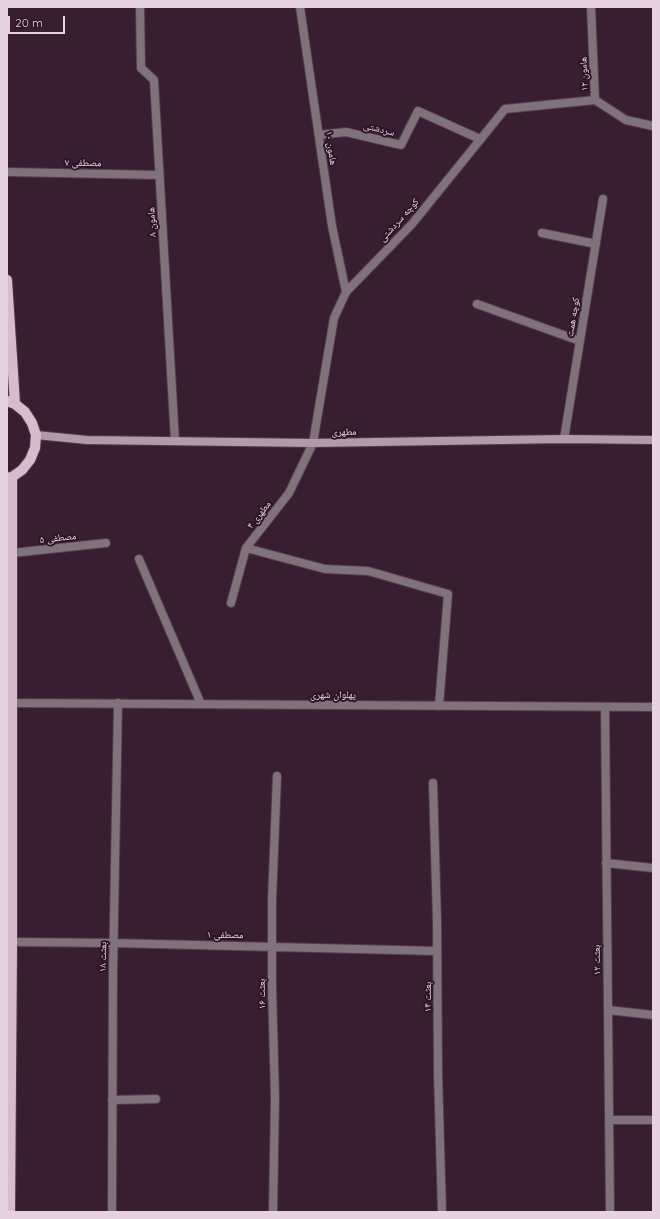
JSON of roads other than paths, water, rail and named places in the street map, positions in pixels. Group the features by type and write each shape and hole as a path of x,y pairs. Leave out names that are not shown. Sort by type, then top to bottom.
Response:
{"main road":[{"path":"7,280 11,402 25,412 32,423 36,435 35,448 30,460 22,470 9,477 12,553 10,1212"}],"street":[{"name":"هامون ۸","path":"140,7 141,68 154,80 175,441"},
{"name":"هامون ۱۰","path":"300,7 332,226 346,292"},
{"name":"هامون ۱۲","path":"591,7 595,100 626,120 653,126"},
{"name":"کوچه سردشتی","path":"313,443 334,318 346,292 412,224 505,109 595,100"},
{"name":"سردشتی","path":"319,135 346,132 401,145 418,111 480,139"},
{"name":"مصطفی ۷","path":"7,172 159,175"},
{"name":"کوچه همت","path":"564,439 603,199"},
{"path":"542,233 596,244"},
{"path":"477,304 580,342"},
{"name":"مطهری","path":"36,435 87,440 313,443 564,439 653,440"},
{"name":"مطهری ۴","path":"231,603 246,548 289,492 313,443"},
{"name":"مصطفی ۵","path":"12,553 106,543"},
{"path":"246,548 325,569 368,571 448,594 439,706"},
{"path":"139,559 201,704"},
{"name":"پهلوان شهری","path":"12,703 653,707"},
{"name":"بعثت ۱۸","path":"112,1212 112,1100 118,703"},
{"name":"بعثت ۱۲","path":"605,707 610,1212"},
{"name":"بعثت ۱۶","path":"273,1212 275,1098 272,900 277,776"},
{"name":"بعثت ۱۴","path":"433,783 442,1212"},
{"path":"606,863 653,868"},
{"name":"مصطفی ۱","path":"12,942 272,946 437,951"},
{"path":"608,1010 653,1015"},
{"path":"112,1100 156,1099"},
{"path":"609,1120 653,1120"}]}
